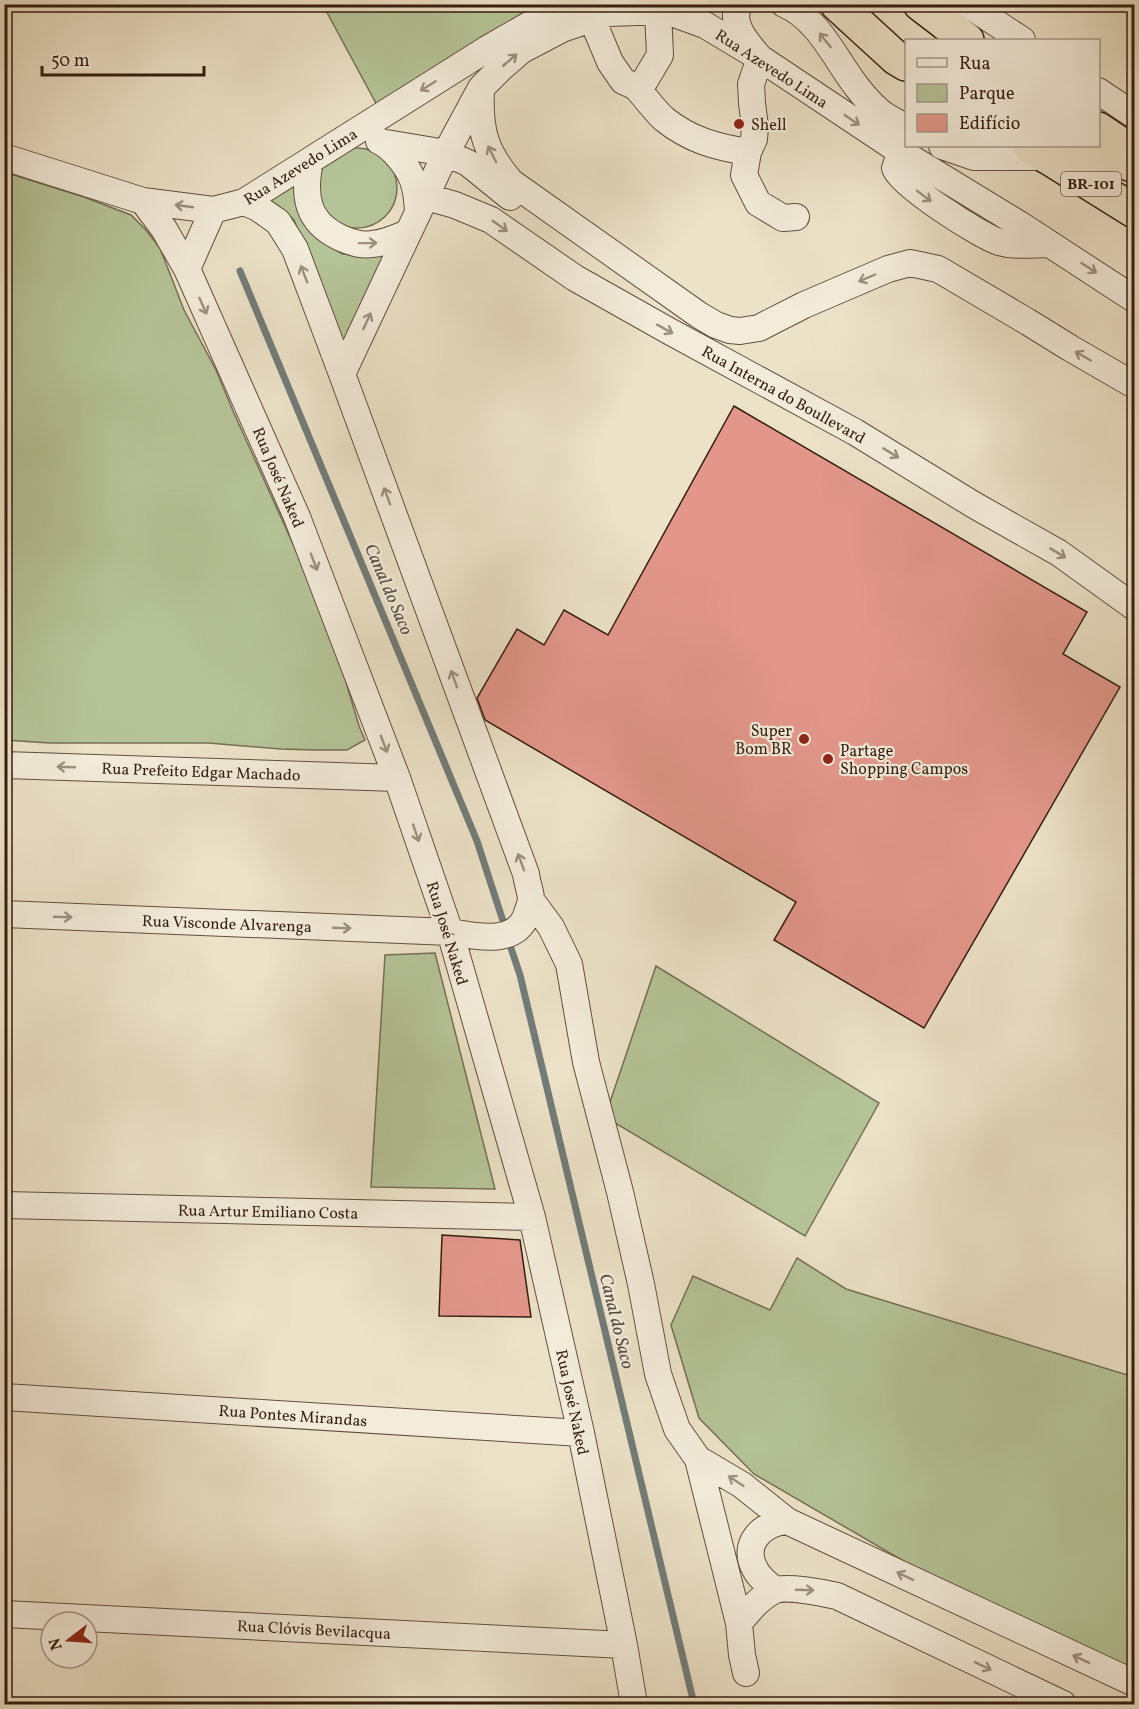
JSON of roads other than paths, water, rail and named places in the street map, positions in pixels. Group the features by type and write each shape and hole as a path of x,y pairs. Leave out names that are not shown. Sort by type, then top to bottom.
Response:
{"highway":[{"path":"837,4 896,58 905,63"},
{"path":"920,4 967,39"},
{"name":"BR-101","path":"1100,130 1134,153"},
{"path":"1038,151 1087,153 1115,158 1134,166"},
{"name":"BR-101","path":"1038,151 1134,211"}],"street":[{"name":"Rua Azevedo Lima","path":"4,157 143,201 213,210 244,202 487,49 569,4"},
{"path":"740,4 737,9 737,26 746,42 760,58 751,84 755,127 744,175 758,203 783,218 796,218"},
{"name":"Rua Azevedo Lima","path":"784,4 814,27 856,86 904,140"},
{"path":"967,4 1020,39"},
{"path":"636,87 644,82 660,56 658,11"},
{"name":"Rua Azevedo Lima","path":"342,374 446,153 481,88 522,50 562,29 609,13 666,11 705,25 904,140"},
{"path":"592,19 610,62 623,81 636,87 663,118 693,139 748,152"},
{"name":"Rua Interna do Boullevard","path":"481,88 480,115 483,136 501,171 511,182 716,325 740,331 759,328 804,305 888,269 910,263 938,269 1134,385"},
{"path":"1100,92 1134,115"},
{"path":"347,136 446,153 468,163 598,265 713,334 732,341 745,340 759,328"},
{"path":"310,161 306,196 319,223 332,234 350,243 371,245 391,240 417,214 414,180 402,161 386,143"},
{"name":"Rua Azevedo Lima","path":"914,147 1050,244 1134,299"},
{"path":"945,147 974,157 1038,151"},
{"name":"Rua José Naked","path":"143,201 164,229 187,269 297,517 397,778 450,932 532,1216 581,1432 634,1704"},
{"path":"244,202 258,208 278,222 295,249 526,874 531,900 552,927 569,964 586,1062 620,1191 658,1374 677,1429 698,1459 739,1623 746,1673"},
{"name":"Rua Interna do Boullevard","path":"417,214 455,205 491,220 575,278 872,442 1059,553 1134,607"},
{"path":"187,269 213,210"},
{"name":"Rua Prefeito Edgar Machado","path":"4,765 397,778"},
{"path":"512,933 521,926 531,900"},
{"name":"Rua Visconde Alvarenga","path":"4,914 450,932 483,937 512,933"},
{"path":"512,933 563,951"},
{"name":"Rua Artur Emiliano Costa","path":"4,1205 532,1216"},
{"name":"Rua Pontes Mirandas","path":"4,1397 581,1432"},
{"path":"698,1459 742,1485 787,1521 1134,1683"},
{"path":"774,1590 759,1577 753,1567 752,1545 758,1534 766,1527 776,1522 787,1521"},
{"path":"739,1623 753,1606 774,1590 812,1590 837,1596 1064,1704"},
{"name":"Rua Clóvis Bevilacqua","path":"4,1614 624,1645"}],"waterway":[{"name":"Canal do Saco","path":"240,271 477,841 503,921"},
{"name":"Canal do Saco","path":"510,945 520,975 694,1704"}],"place":[{"name":"Shell","path":"739,124"},
{"name":"Super Bom BR","path":"804,739"},
{"name":"Partage Shopping Campos","path":"828,759"}]}
